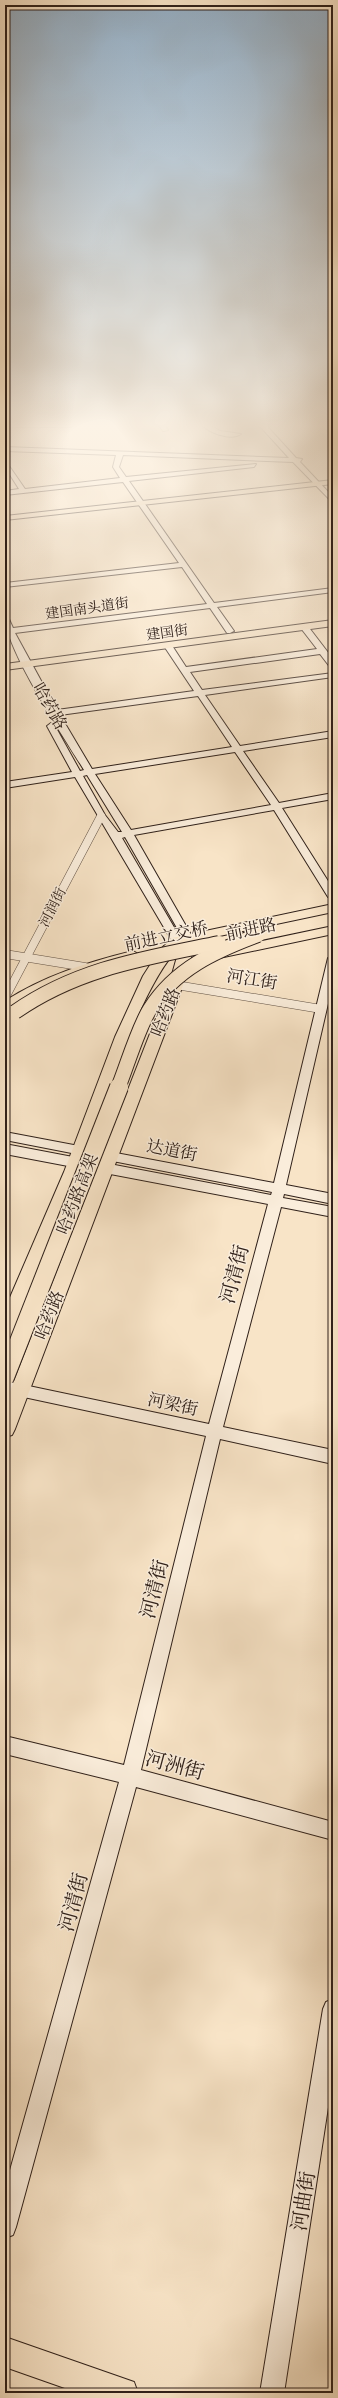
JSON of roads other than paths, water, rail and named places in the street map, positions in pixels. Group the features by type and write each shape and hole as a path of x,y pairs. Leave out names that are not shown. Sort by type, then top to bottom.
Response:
{"highway":[{"name":"前进路","path":"178,943 333,908"},
{"name":"前进立交桥","path":"8,1014 44,993 108,967 333,918"},
{"name":"前进路","path":"154,969 333,930"},
{"name":"哈药路高架","path":"5,1377 149,1010 168,984 195,962 258,935"},
{"name":"哈药路","path":"5,1428 12,1389 107,1161 176,985 182,963 178,943"},
{"name":"哈药路","path":"5,1331 78,1156 135,1010 154,969 178,943"},
{"path":"8,1014 48,981 85,967 178,943"},
{"path":"5,2352 123,2393"}],"main road":[{"name":"建国街","path":"5,667 16,660 333,618"},
{"name":"建国街","path":"16,660 168,646 333,624"}],"street":[{"path":"163,536 230,632"},
{"path":"5,585 183,565"},
{"name":"建国南头道街","path":"10,631 333,590"},
{"name":"哈药路","path":"5,619 10,631 16,660 53,713 128,834 178,943"},
{"path":"304,627 333,665"},
{"name":"哈药路","path":"5,640 100,816 116,836 178,943"},
{"path":"168,646 277,807 333,897"},
{"path":"184,670 322,651"},
{"path":"53,713 333,675"},
{"path":"5,785 333,734"},
{"path":"116,836 333,796"},
{"name":"河润街","path":"5,998 100,816"},
{"path":"5,954 85,967"},
{"name":"河清街","path":"5,2227 130,1776 214,1433 277,1195 333,958"},
{"name":"河江街","path":"176,985 321,1009"},
{"path":"5,1136 78,1156"},
{"path":"5,1149 78,1156 107,1161 277,1195 333,1212"},
{"path":"277,1195 333,1199"},
{"name":"河梁街","path":"12,1389 333,1457"},
{"name":"河洲街","path":"5,1745 130,1776 333,1831"},
{"name":"河曲街","path":"272,2393 333,2009"}]}
